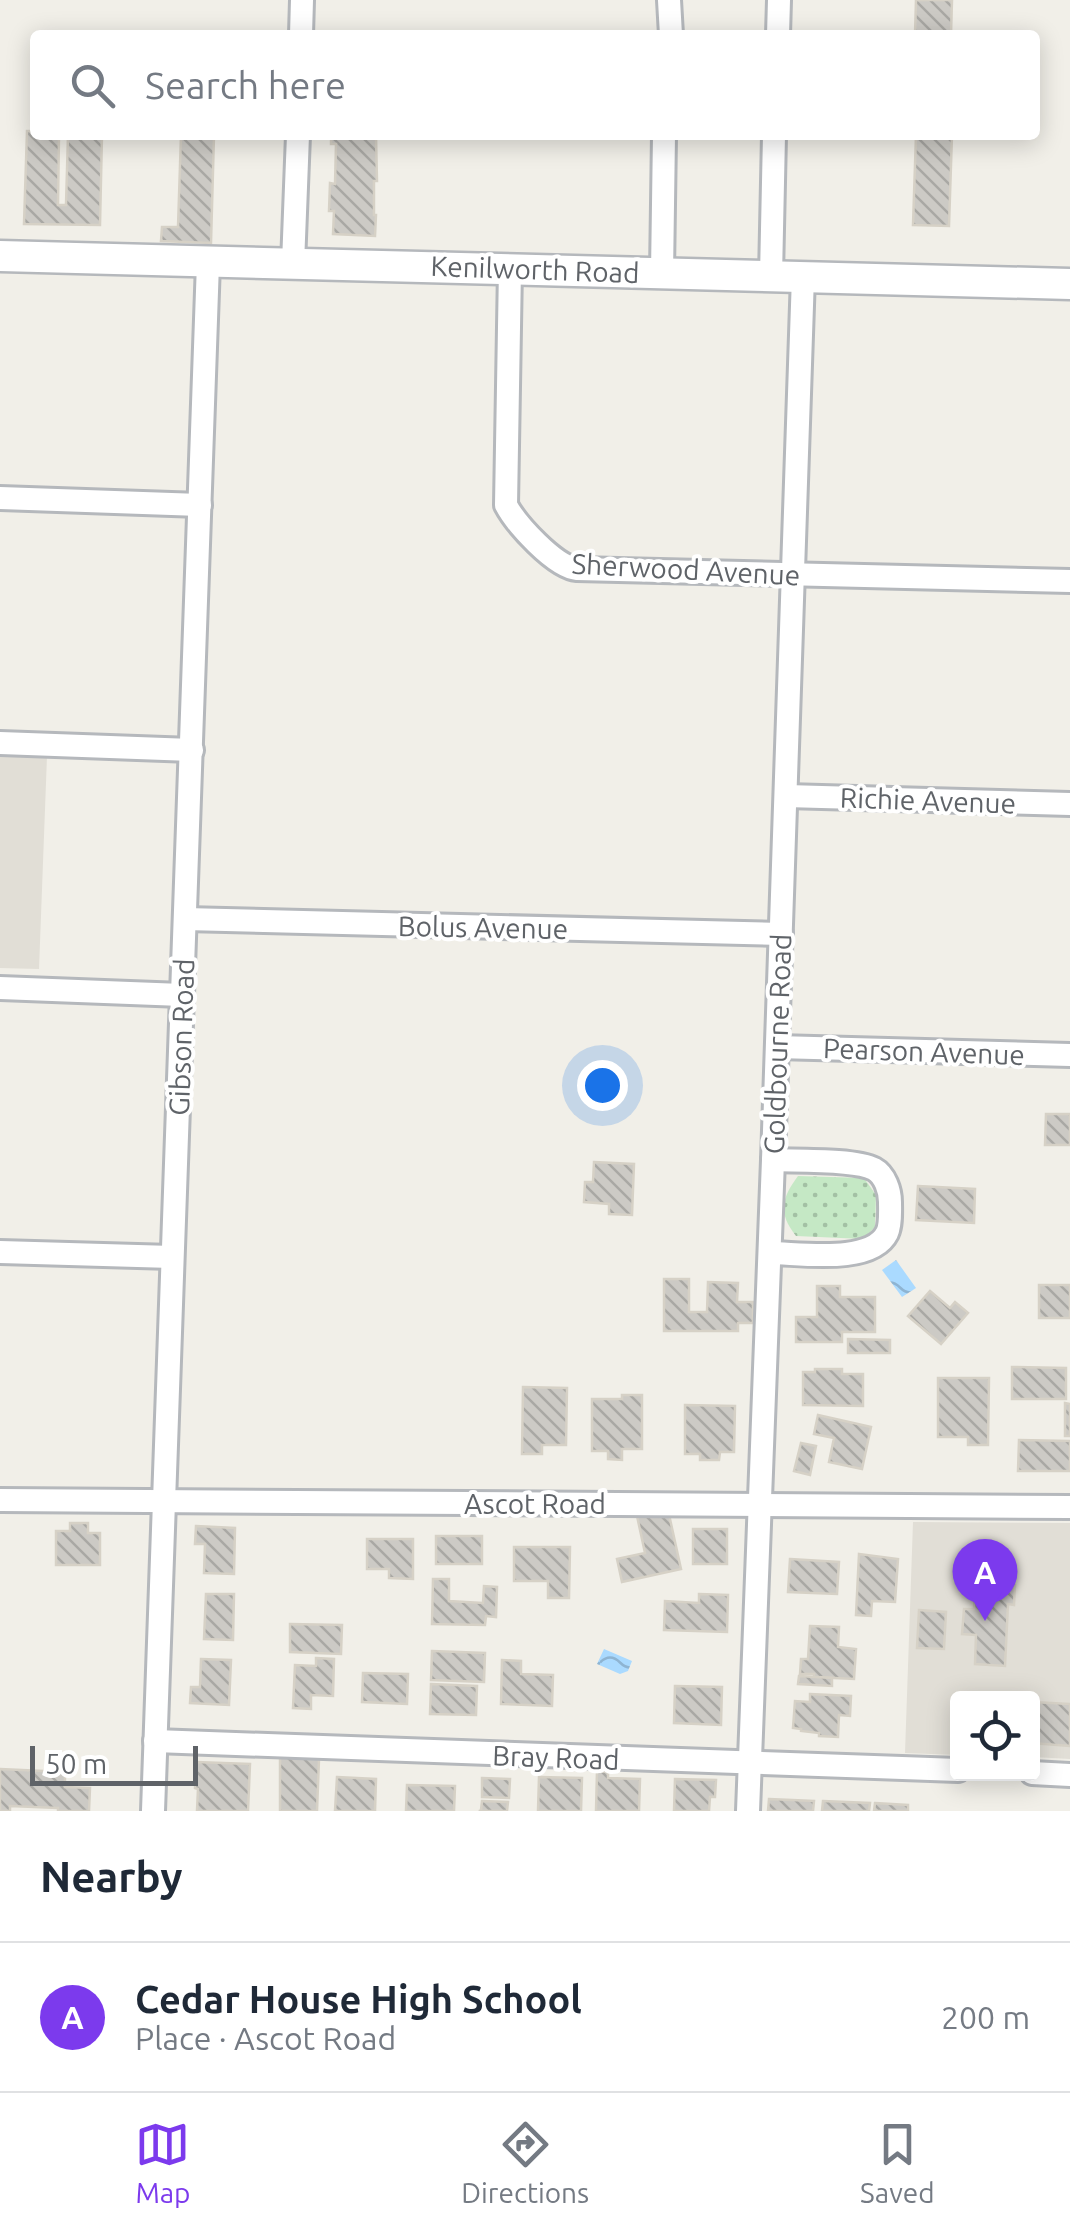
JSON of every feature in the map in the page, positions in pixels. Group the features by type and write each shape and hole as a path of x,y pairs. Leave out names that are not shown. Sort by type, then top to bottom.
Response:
{"street":[{"path":"301,30 302,0"},
{"path":"669,0 671,30"},
{"path":"778,30 779,0"},
{"path":"293,264 298,140"},
{"path":"662,272 664,140"},
{"path":"771,276 774,140"},
{"name":"Kenilworth Road","path":"0,256 1070,284"},
{"name":"Gibson Road","path":"153,1811 208,263"},
{"name":"Sherwood Avenue","path":"510,268 505,498 510,513 557,562 570,569 1070,581"},
{"name":"Goldbourne Road","path":"748,1811 803,276"},
{"path":"0,498 200,505"},
{"path":"0,743 192,750"},
{"name":"Richie Avenue","path":"786,796 1070,804"},
{"name":"Bolus Avenue","path":"185,919 780,934"},
{"path":"0,988 182,995"},
{"name":"Pearson Avenue","path":"777,1047 1070,1054"},
{"path":"770,1252 867,1251 887,1234 890,1223 887,1185 874,1169 860,1164 774,1160"},
{"path":"0,1252 172,1258"},
{"name":"Ascot Road","path":"0,1500 1070,1507"},
{"name":"Bray Road","path":"156,1741 950,1770"},
{"path":"1040,1773 1070,1775"}],"shaded area":[{"path":"0,754 47,756 39,969 0,968"},
{"path":"913,1522 1070,1523 1070,1759 1040,1757 1040,1691 950,1691 950,1755 905,1753"}],"green space":[{"path":"798,1176 864,1178 876,1195 875,1227 863,1239 796,1236 786,1220 784,1206"}],"water":[{"path":"896,1260 916,1288 902,1297 882,1270"},
{"path":"604,1649 632,1661 628,1671 620,1674 597,1664"}],"building":[{"path":"916,0 952,0 951,30 915,30"},
{"path":"27,131 30,140 59,140 58,205 66,205 68,140 102,140 100,225 24,224"},
{"path":"181,140 214,140 211,243 161,241 162,227 178,227"},
{"path":"331,140 376,140 375,236 333,234 334,211 329,211 330,183 335,184 336,144 331,144"},
{"path":"916,140 952,140 949,226 913,225"},
{"path":"1046,1114 1070,1114 1070,1145 1045,1145"},
{"path":"594,1162 634,1164 632,1215 609,1214 609,1204 584,1202 585,1182 593,1182"},
{"path":"918,1186 975,1189 974,1223 916,1220"},
{"path":"664,1279 689,1279 689,1312 707,1312 708,1282 738,1283 737,1302 753,1302 753,1323 738,1323 738,1331 664,1331"},
{"path":"1039,1285 1070,1285 1070,1318 1039,1318"},
{"path":"817,1286 840,1286 840,1297 875,1297 875,1332 842,1332 842,1342 796,1342 796,1317 817,1317"},
{"path":"930,1291 950,1308 955,1302 968,1313 941,1344 908,1316"},
{"path":"848,1339 890,1340 890,1353 848,1353"},
{"path":"1012,1367 1066,1368 1066,1399 1012,1399"},
{"path":"815,1369 863,1374 863,1406 803,1405 803,1372"},
{"path":"938,1378 989,1378 988,1445 968,1445 968,1437 938,1437"},
{"path":"523,1387 567,1388 566,1445 542,1445 542,1454 522,1454"},
{"path":"622,1395 642,1395 642,1449 622,1449 622,1460 608,1459 608,1451 592,1451 592,1399 622,1399"},
{"path":"1065,1403 1070,1404 1070,1436 1065,1436"},
{"path":"685,1405 735,1406 734,1452 720,1452 719,1460 700,1460 700,1454 685,1454"},
{"path":"818,1415 871,1427 862,1469 829,1462 834,1438 814,1434"},
{"path":"1019,1440 1070,1441 1070,1471 1018,1471"},
{"path":"801,1443 816,1446 810,1475 794,1471"},
{"path":"668,1510 681,1569 622,1582 617,1559 645,1553 637,1516"},
{"path":"70,1523 88,1523 88,1533 100,1533 100,1565 56,1565 56,1531 70,1531"},
{"path":"196,1526 235,1528 234,1574 204,1573 205,1544 195,1544"},
{"path":"693,1529 727,1529 727,1564 693,1564"},
{"path":"436,1536 482,1536 482,1564 436,1564"},
{"path":"367,1539 413,1539 413,1579 389,1578 389,1569 367,1569"},
{"path":"514,1547 570,1547 569,1598 548,1598 548,1581 514,1581"},
{"path":"859,1554 898,1559 895,1602 872,1601 871,1616 856,1615"},
{"path":"790,1559 839,1562 837,1594 788,1592"},
{"path":"433,1579 449,1579 449,1601 483,1603 484,1586 497,1587 496,1617 486,1616 485,1625 432,1624"},
{"path":"975,1580 1015,1585 1014,1605 1008,1604 1005,1666 975,1664 976,1635 962,1634 964,1609 974,1609"},
{"path":"206,1594 234,1594 233,1640 204,1639"},
{"path":"699,1594 728,1595 727,1632 664,1630 665,1601 699,1603"},
{"path":"919,1610 946,1612 944,1649 917,1648"},
{"path":"290,1624 342,1625 341,1654 290,1652"},
{"path":"810,1626 839,1627 838,1647 856,1649 854,1679 800,1674 801,1659 808,1659"},
{"path":"432,1651 485,1653 484,1682 431,1680"},
{"path":"316,1658 334,1659 333,1696 311,1695 311,1709 293,1708 295,1665 316,1666"},
{"path":"201,1659 231,1660 229,1705 190,1703 191,1687 200,1687"},
{"path":"502,1660 521,1661 521,1674 553,1675 552,1706 501,1704"},
{"path":"363,1673 408,1674 407,1704 362,1702"},
{"path":"799,1676 832,1678 832,1686 798,1684"},
{"path":"431,1684 477,1686 476,1715 430,1714"},
{"path":"675,1686 722,1687 721,1725 674,1723"},
{"path":"810,1694 851,1696 850,1716 839,1715 838,1737 793,1728 795,1701 810,1702"},
{"path":"1040,1702 1070,1704 1070,1746 1040,1744"},
{"path":"280,1757 319,1759 317,1811 280,1811"},
{"path":"196,1762 250,1764 248,1811 197,1811"},
{"path":"0,1769 65,1772 65,1787 90,1788 89,1811 10,1806 10,1811 0,1811"},
{"path":"597,1771 608,1772 608,1778 640,1779 639,1811 596,1811"},
{"path":"337,1777 376,1779 375,1811 335,1811"},
{"path":"539,1777 582,1778 581,1811 538,1811"},
{"path":"482,1778 510,1779 509,1798 482,1797"},
{"path":"675,1779 716,1780 709,1811 674,1811"},
{"path":"407,1785 455,1786 454,1811 406,1811"},
{"path":"769,1799 814,1801 813,1811 768,1811"},
{"path":"482,1801 508,1802 507,1811 479,1811"},
{"path":"823,1801 870,1803 869,1811 822,1811"},
{"path":"875,1803 908,1805 908,1811 874,1811"}],"place":[{"name":"Cedar House High School","path":"985,1621"}]}
